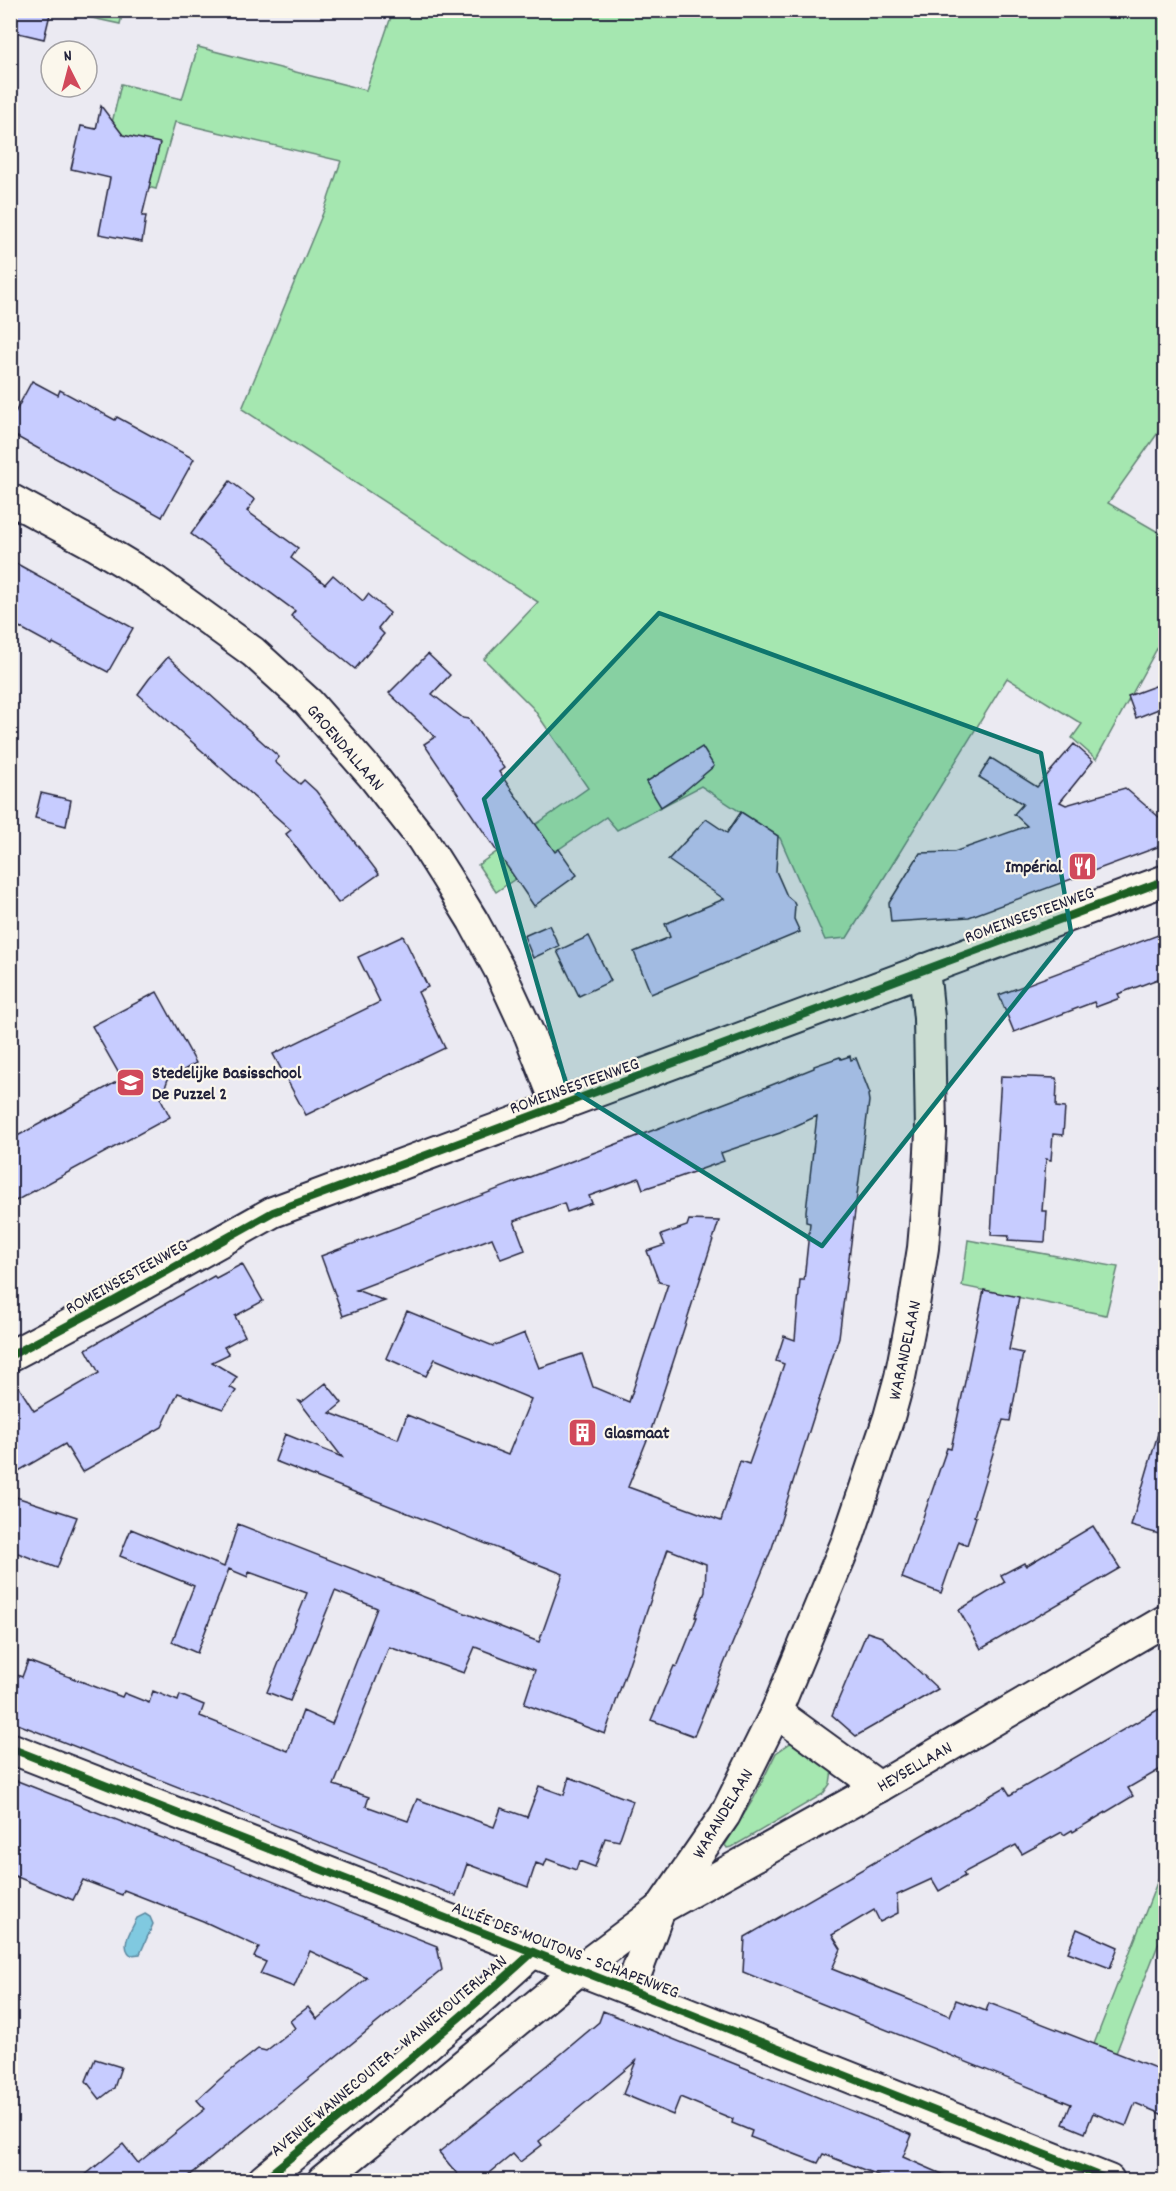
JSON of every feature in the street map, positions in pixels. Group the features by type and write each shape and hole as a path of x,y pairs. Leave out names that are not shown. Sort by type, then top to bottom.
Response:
{"street":[{"name":"GROENDALLAAN","path":"10,499 121,560 182,599 253,652 308,702 372,775 422,839 446,877 500,971 530,1036 558,1107"},
{"name":"ROMEINSESTEENWEG","path":"10,1356 273,1212 1166,880"},
{"name":"WARANDELAAN","path":"630,1990 660,1909 725,1815 776,1712 846,1540 876,1458 900,1377 923,1248 931,1132 929,1008 924,969"},
{"name":"HEYSELLAAN","path":"660,1909 879,1787 1166,1620"},
{"path":"776,1712 879,1787"},
{"name":"ALLÉE DES MOUTONS - SCHAPENWEG","path":"10,1748 630,1990 1109,2181"},
{"name":"WARANDELAAN","path":"579,1970 660,1909"},
{"name":"AVENUE WANNECOUTER - WANNEKOUTERLAAN","path":"262,2181 477,2002 533,1952"},
{"path":"303,2148 326,2180 579,1970"}],"highlighted area":[{"path":"659,613 1041,753 1071,932 822,1246 567,1087 484,799"}],"green space":[{"path":"60,11 123,11 120,24"},
{"path":"393,11 1165,11 1165,423 1108,503 1165,536 1165,634 1096,759 1072,738 1082,724 1007,678 847,938 825,940 780,838 701,786 617,830 606,817 496,892 478,865 588,788 533,708 484,659 538,602 242,409 325,208 341,161 175,122 156,189 100,175 121,84 182,99 198,47 366,90"},
{"path":"968,1240 1118,1267 1106,1315 962,1286"},
{"path":"792,1742 832,1770 830,1784 823,1794 727,1848 725,1845 754,1798 776,1753"},
{"path":"1165,1862 1165,1927 1116,2053 1094,2044"}],"water":[{"path":"145,1914 150,1917 153,1924 140,1954 131,1955 126,1942 137,1918"}],"building":[{"path":"10,10 51,10 44,39 10,31"},
{"path":"101,106 123,135 160,143 142,216 146,216 142,242 99,234 110,178 71,169 81,126 96,129"},
{"path":"32,381 58,395 60,390 115,420 117,417 194,459 162,517 10,433 10,422"},
{"path":"230,481 255,500 247,511 298,548 291,558 325,584 333,575 363,601 368,594 390,613 378,628 384,634 355,669 291,616 295,611 191,534"},
{"path":"10,560 133,628 108,672 10,622"},
{"path":"428,654 450,675 432,694 463,718 469,719 504,768 499,772 555,852 559,849 577,875 534,906 424,744 435,737 389,693"},
{"path":"168,657 279,757 275,762 300,784 304,780 316,791 379,874 338,903 286,834 291,830 138,694"},
{"path":"1166,682 1166,706 1136,718 1128,696"},
{"path":"1074,744 1093,761 1060,802 1066,805 1125,788 1166,823 1166,844 969,917 891,922 889,903 920,853 954,852 1027,826 1014,814 1023,804 979,777 991,758 1037,787"},
{"path":"702,747 714,766 681,794 661,807 646,782"},
{"path":"41,793 71,800 66,826 35,818"},
{"path":"741,812 778,836 776,871 787,896 795,905 794,919 800,932 651,994 634,952 670,937 665,924 724,899 668,860 706,819 727,833"},
{"path":"549,925 559,946 533,958 524,936"},
{"path":"1166,932 1166,976 1118,994 1120,998 1096,1007 1094,1002 1014,1032 999,995"},
{"path":"403,936 428,987 418,992 445,1048 306,1115 273,1054 380,1002 358,957"},
{"path":"589,936 611,981 579,996 557,951"},
{"path":"157,992 196,1063 168,1079 161,1099 170,1117 10,1204 10,1140 122,1079 92,1026"},
{"path":"850,1056 851,1060 856,1058 870,1094 868,1095 839,1337 772,1548 694,1736 651,1720 674,1666 677,1667 705,1592 706,1564 668,1549 605,1734 524,1704 535,1670 475,1647 464,1673 389,1647 334,1785 369,1797 366,1806 408,1821 417,1799 494,1827 501,1808 527,1817 539,1786 564,1795 569,1777 633,1801 619,1841 605,1838 595,1867 579,1861 576,1870 547,1859 544,1866 536,1863 528,1887 467,1864 456,1896 10,1721 10,1672 22,1677 28,1661 122,1697 124,1693 149,1703 153,1691 178,1701 180,1695 204,1705 200,1716 288,1751 303,1711 332,1724 377,1608 335,1591 290,1701 267,1692 307,1593 249,1572 248,1577 229,1569 197,1653 172,1642 194,1586 120,1556 131,1529 224,1567 238,1524 539,1642 563,1574 275,1461 285,1434 342,1457 299,1401 302,1402 326,1383 342,1403 330,1413 398,1439 407,1415 508,1455 531,1399 435,1359 426,1376 386,1358 407,1311 493,1346 525,1333 539,1368 582,1354 593,1387 629,1402 668,1284 659,1282 647,1251 665,1245 661,1235 687,1226 689,1220 719,1221 651,1430 628,1487 721,1521 740,1461 749,1464 767,1414 784,1364 776,1361 784,1336 795,1340 800,1280 804,1280 810,1223 806,1222 806,1211 817,1116 780,1133 721,1153 724,1161 674,1179 643,1189 639,1178 589,1196 592,1203 567,1212 564,1203 514,1221 525,1250 501,1259 492,1238 356,1290 385,1301 343,1316 321,1256 754,1092 814,1068 814,1066"},
{"path":"1001,1076 1056,1078 1056,1107 1065,1108 1063,1135 1053,1134 1051,1160 1046,1159 1042,1211 1047,1211 1045,1242 1008,1240 1009,1236 991,1235"},
{"path":"242,1264 263,1301 235,1316 245,1336 224,1347 229,1354 212,1362 237,1377 230,1387 236,1391 223,1409 178,1393 162,1427 82,1472 65,1444 10,1476 10,1373 34,1411 99,1373 86,1349 214,1276 216,1278"},
{"path":"984,1290 1019,1297 1009,1350 1023,1353 1010,1421 1003,1420 967,1545 959,1541 941,1593 902,1578 947,1448 951,1449"},
{"path":"1159,1430 1166,1431 1166,1536 1131,1526"},
{"path":"10,1495 77,1517 57,1568 10,1550"},
{"path":"1093,1526 1120,1568 981,1649 959,1610 1005,1582 1001,1575 1024,1563 1026,1566"},
{"path":"867,1632 882,1637 938,1689 856,1736 832,1715"},
{"path":"1166,1705 1166,1766 1128,1788 1133,1796 1073,1832 1072,1830 1064,1835 1062,1832 1022,1854 1016,1845 963,1873 965,1876 939,1891 932,1879 897,1895 898,1913 880,1922 874,1910 832,1935 841,1949 832,1969 950,2016 956,2000 986,2011 989,2003 1166,2072 1166,2116 1135,2103 1126,2126 1093,2113 1085,2133 1063,2124 1071,2104 743,1972 745,1937 1005,1787 1010,1795"},
{"path":"10,1778 437,1946 442,1970 183,2181 78,2181 123,2144 138,2163 205,2109 197,2100 220,2079 258,2049 266,2051 295,2028 290,2021 308,2007 317,2019 367,1978 310,1951 294,1987 260,1974 266,1962 254,1957 259,1947 203,1921 124,1890 122,1895 83,1880 73,1900 10,1874"},
{"path":"1077,1929 1118,1947 1110,1968 1068,1952"},
{"path":"603,2011 912,2135 903,2157 958,2181 893,2181 823,2154 818,2163 750,2137 752,2131 732,2123 733,2119 680,2097 673,2115 623,2094 636,2061 539,2141 542,2145 520,2162 513,2154 480,2181 463,2181 439,2152 599,2022"},
{"path":"95,2059 121,2067 114,2088 100,2099 86,2081"}],"cycle path":[{"path":"10,1356 273,1212 1166,880"},
{"path":"10,1748 1109,2180"},
{"path":"263,2180 433,2040 533,1952"}],"place":[{"name":"Impérial","path":"1083,866"},
{"name":"Stedelijke Basisschool De Puzzel 2","path":"131,1082"},
{"name":"Glasmaat","path":"583,1432"}]}
